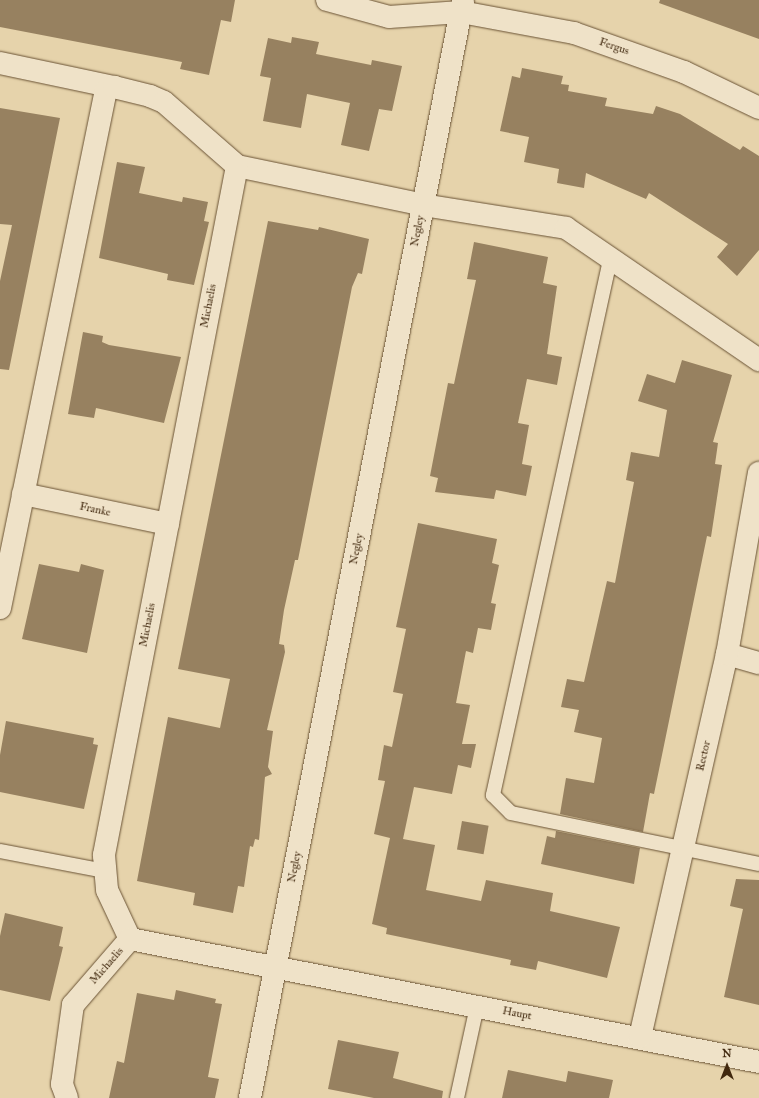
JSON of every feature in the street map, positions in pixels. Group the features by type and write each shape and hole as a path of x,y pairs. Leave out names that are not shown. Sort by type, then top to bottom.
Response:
{"street":[{"name":"Fergus","path":"327,0 389,17 462,6"},
{"name":"Fergus","path":"434,0 574,33 684,72 759,108"},
{"name":"Negley","path":"250,1098 462,6"},
{"path":"0,63 114,87 164,102 237,166 424,205 566,228 610,260 759,360"},
{"path":"0,608 106,90 114,87"},
{"name":"Michaelis","path":"67,1098 62,1084 73,1005 130,939 107,890 104,855 237,166"},
{"name":"Rector","path":"640,1038 727,654 759,473"},
{"name":"Franke","path":"23,494 168,524"},
{"path":"727,654 759,663"},
{"name":"Haupt","path":"130,939 759,1062"}],"lane":[{"path":"610,260 493,795 511,813 759,864"},
{"path":"0,851 105,871"},
{"path":"457,1098 477,1006"}],"building":[{"path":"0,0 235,0 231,22 221,20 209,75 180,69 182,62 0,27"},
{"path":"660,0 759,0 759,39 659,3"},
{"path":"292,37 319,42 316,54 371,65 372,60 402,66 392,111 379,109 369,151 341,145 350,103 307,94 301,128 263,121 271,78 260,76 268,38 291,43"},
{"path":"522,68 563,76 561,84 569,85 568,91 607,98 605,106 653,114 656,106 680,114 740,150 743,146 759,156 759,250 737,276 717,257 728,244 649,193 646,199 586,173 584,188 557,183 559,169 524,162 529,137 500,131 512,76 520,78"},
{"path":"0,108 60,118 9,370 0,369 0,281 12,225 0,224"},
{"path":"117,162 145,167 139,193 182,202 183,197 208,202 204,221 209,222 194,285 167,280 168,274 99,258"},
{"path":"268,221 318,230 319,227 369,239 362,274 358,273 352,287 298,560 295,560 284,610 279,644 284,645 285,652 267,730 273,731 268,767 272,774 265,777 259,840 255,839 253,847 250,846 244,887 238,886 233,913 193,905 195,893 137,881 168,717 220,728 230,679 178,669"},
{"path":"474,242 548,257 543,283 557,286 547,354 562,357 557,385 527,379 518,423 529,425 522,464 532,466 526,496 496,490 494,499 435,492 438,478 430,476 448,383 454,384 476,280 467,279"},
{"path":"83,332 103,336 102,342 109,345 181,357 164,423 96,408 94,418 68,414"},
{"path":"682,360 732,375 713,442 718,443 715,464 722,465 711,537 707,536 654,794 650,793 643,832 560,814 566,778 594,783 602,738 574,732 579,710 561,707 567,679 584,682 607,581 615,583 634,482 626,480 631,452 659,457 667,410 638,401 647,374 675,383"},
{"path":"418,523 497,539 492,563 499,565 491,603 496,604 491,630 478,628 473,653 466,651 456,703 470,705 462,744 476,744 471,768 458,765 452,794 414,787 403,839 435,845 426,890 481,901 486,880 553,893 550,911 620,927 607,978 538,961 536,970 510,965 511,960 386,934 387,928 372,924 390,838 374,834 385,781 378,780 384,745 392,747 403,694 393,692 406,629 396,627"},
{"path":"39,564 79,572 81,564 104,570 87,653 22,639"},
{"path":"6,721 94,738 93,744 98,745 84,809 0,792 0,755"},
{"path":"462,821 489,826 484,854 457,850"},
{"path":"556,831 640,848 634,884 541,864 547,836 555,838"},
{"path":"736,879 759,880 759,1005 724,997 743,909 730,906"},
{"path":"5,913 63,927 59,946 63,947 50,1001 0,990 0,936"},
{"path":"176,990 216,999 215,1003 222,1004 208,1077 219,1079 215,1098 109,1098 117,1061 124,1063 137,993 174,1000"},
{"path":"338,1040 399,1052 393,1078 443,1091 442,1098 374,1098 328,1089"},
{"path":"508,1070 566,1082 568,1071 613,1080 609,1098 502,1098"}]}
